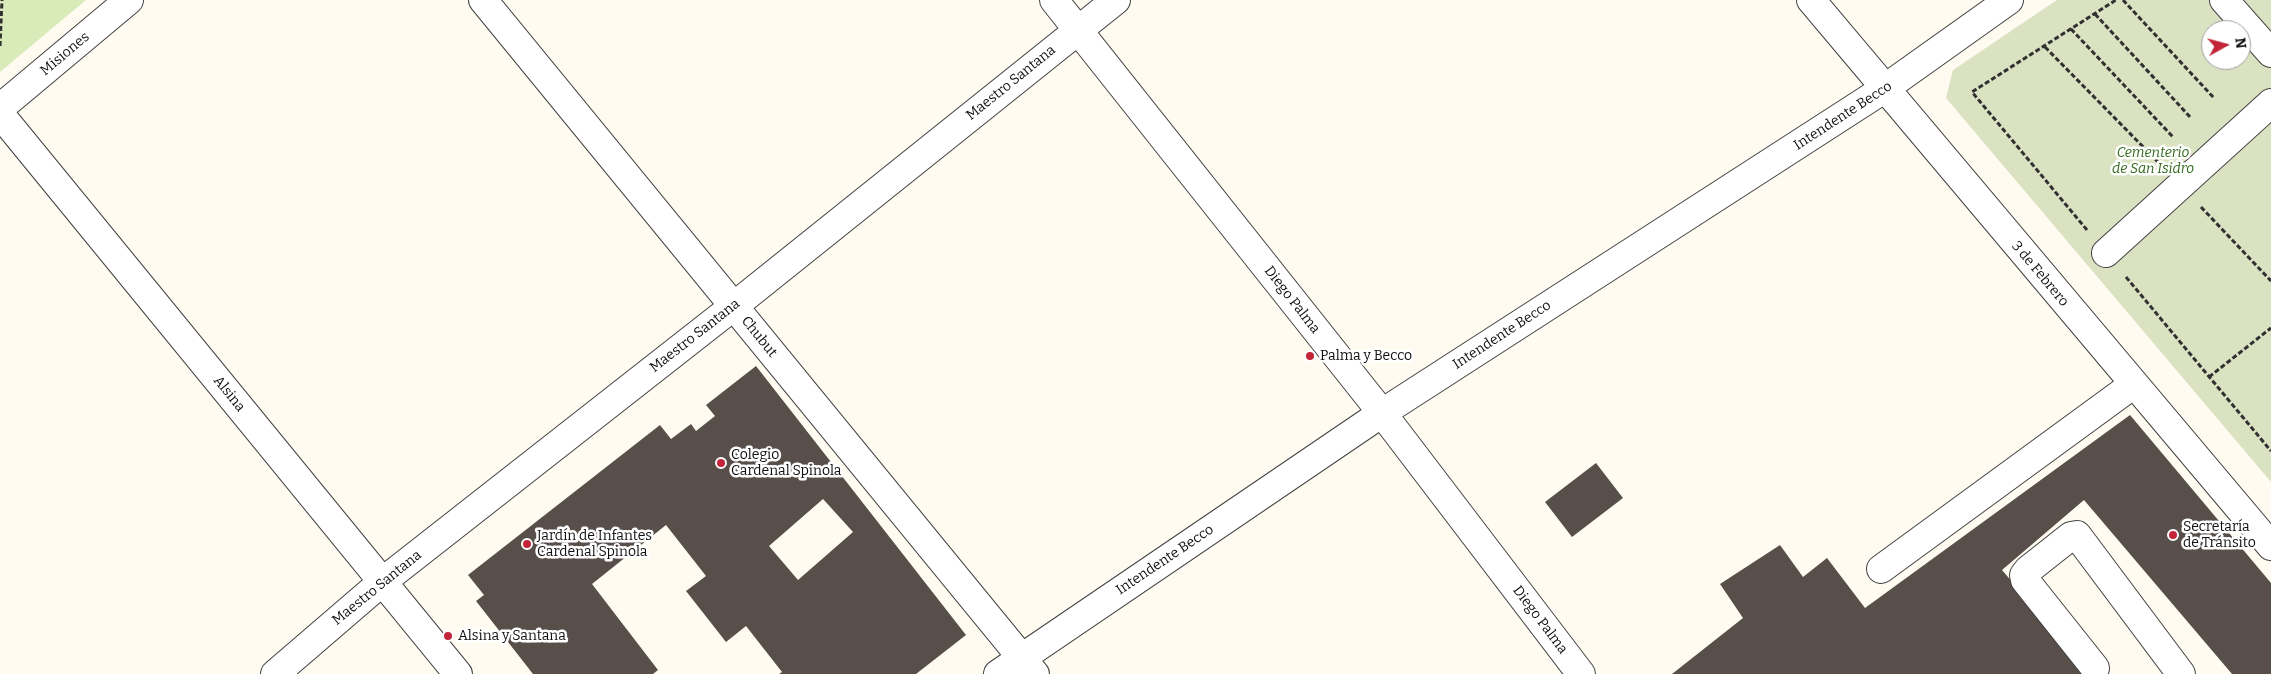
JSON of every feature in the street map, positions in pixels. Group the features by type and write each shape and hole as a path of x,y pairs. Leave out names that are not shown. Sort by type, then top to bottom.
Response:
{"street":[{"name":"Misiones","path":"0,108 130,0"},
{"name":"Chubut","path":"483,0 1028,666"},
{"name":"Diego Palma","path":"1054,0 1382,413 1581,674"},
{"name":"Maestro Santana","path":"275,674 382,582 734,306 1116,0"},
{"name":"3 de Febrero","path":"1811,0 2134,384 2268,538"},
{"name":"Intendente Becco","path":"998,674 1028,666 1382,413 1884,89 2009,0"},
{"path":"2224,0 2271,53"},
{"path":"2106,253 2271,103"},
{"name":"Alsina","path":"0,114 458,674"},
{"path":"1881,569 2134,384"},
{"path":"2095,668 2024,580 2024,575 2028,570 2072,536 2077,535 2181,674"}],"path":[{"path":"0,46 2,0"},
{"path":"2116,0 1972,92 2271,451"},
{"path":"2123,0 2214,98"},
{"path":"2095,14 2192,118"},
{"path":"2071,29 2173,137"},
{"path":"2209,377 2271,328"}],"green space":[{"path":"0,0 86,0 0,72"},
{"name":"Cementerio de San Isidro","path":"2057,0 2271,0 2271,482 1946,98 1953,70"}],"building":[{"name":"Colegio Cardenal Spinola","path":"756,366 966,635 916,674 779,674 782,672 746,626 726,642 686,591 706,576 666,525 592,584 658,670 653,674 533,674 476,601 484,595 468,575 660,425 671,439 691,424 696,431 715,416 706,405","holes":["823,499 853,532 798,580 769,546"]},
{"name":"Secretaría de Tránsito","path":"2130,415 2271,583 2271,674 2232,674 2084,500 2002,570 2091,674 1672,674 1743,618 1720,584 1780,545 1803,577 1827,558 1865,608"},
{"path":"1596,463 1623,498 1572,537 1545,502"}],"place":[{"name":"Palma y Becco","path":"1310,356"},
{"name":"Colegio Cardenal Spinola","path":"721,463"},
{"name":"Secretaría de Tránsito","path":"2173,535"},
{"name":"Jardín de Infantes Cardenal Spinola","path":"527,544"},
{"name":"Alsina y Santana","path":"448,636"}]}
